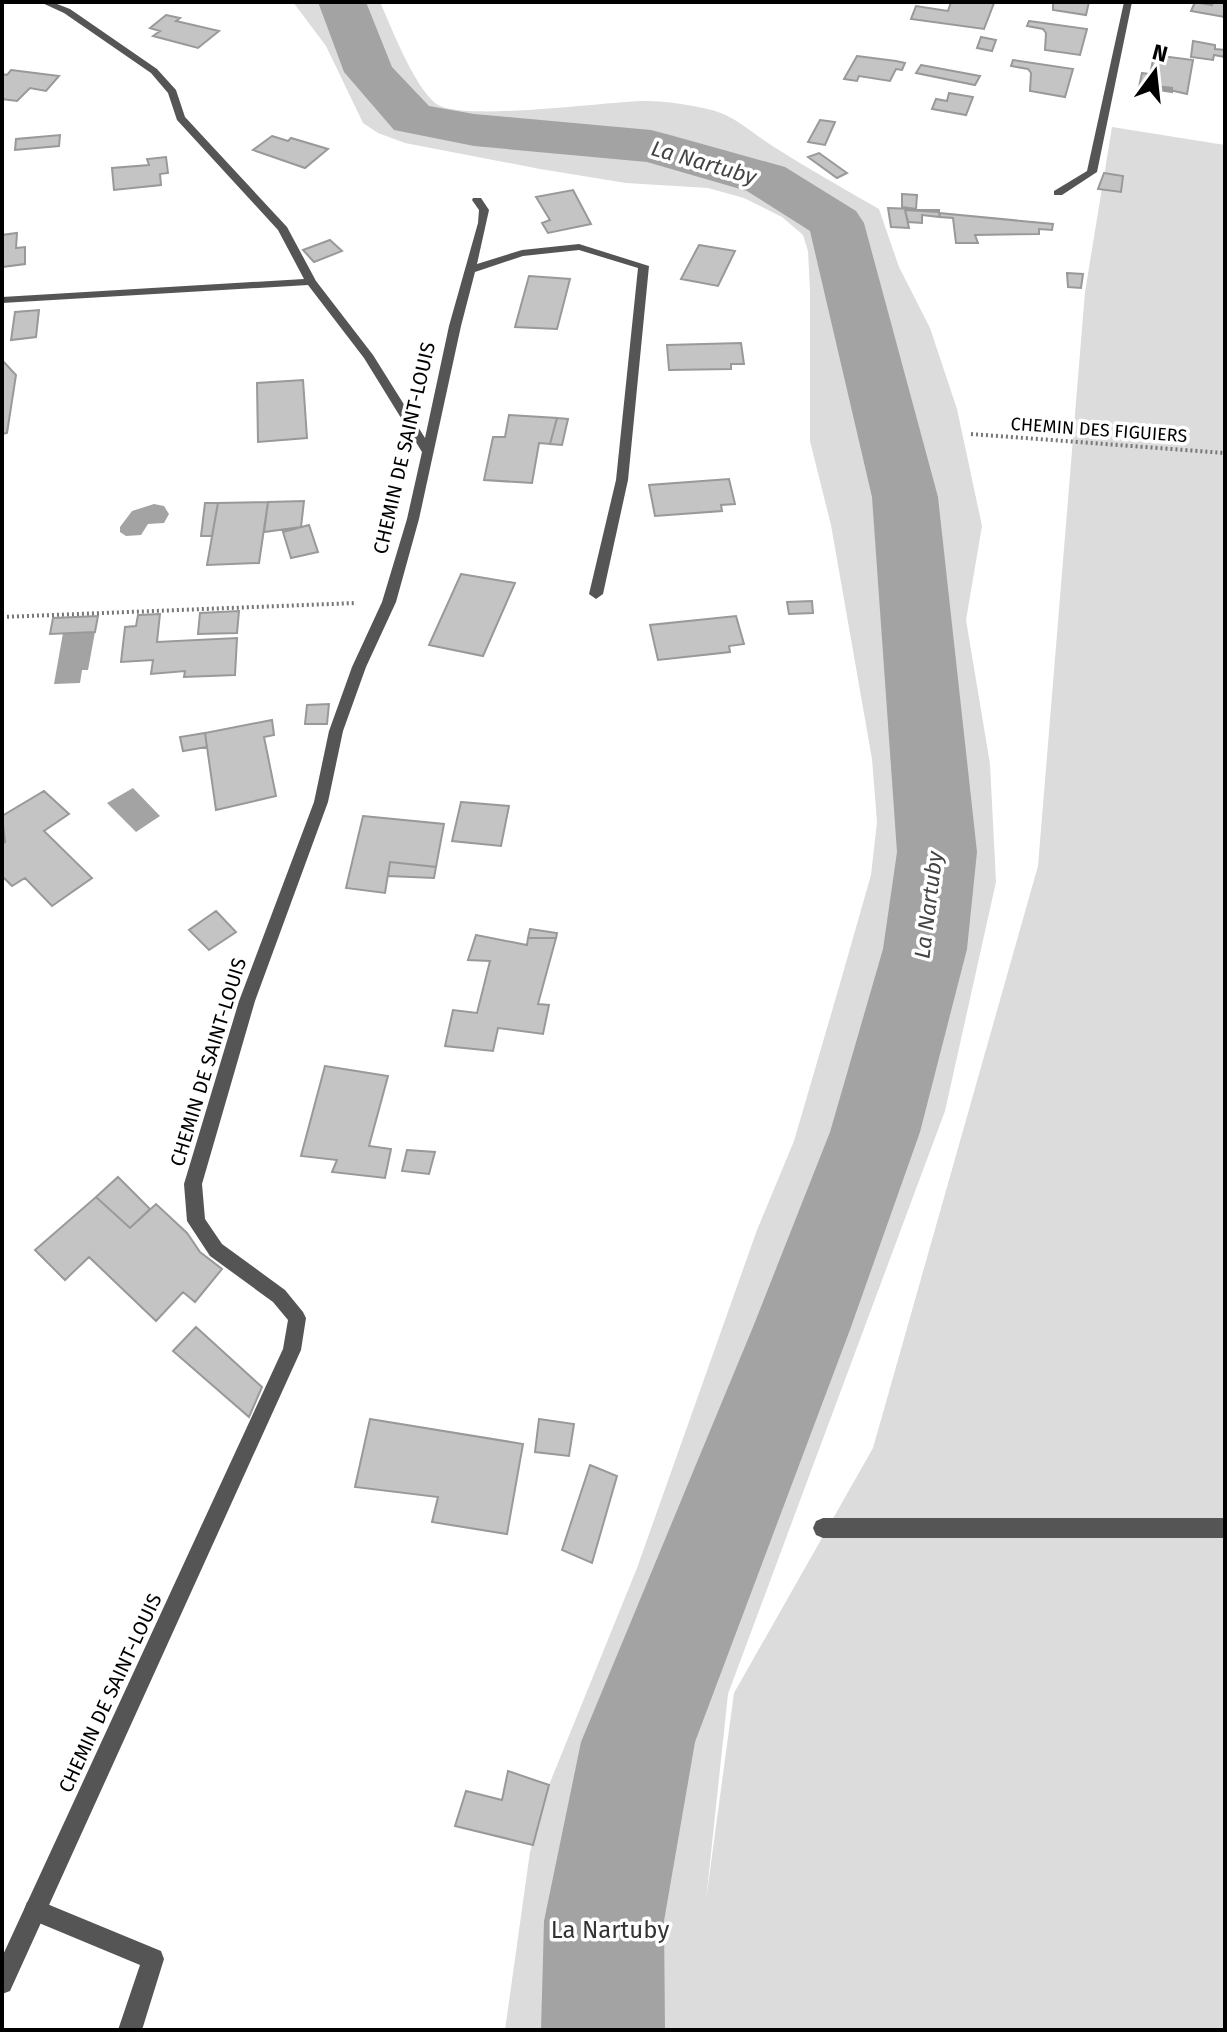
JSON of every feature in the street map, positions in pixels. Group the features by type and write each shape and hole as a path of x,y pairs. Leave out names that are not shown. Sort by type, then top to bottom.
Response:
{"street":[{"path":"44,2 67,11 154,71 173,92 180,118 283,229 311,282 369,357 427,451"},
{"path":"1058,193 1092,172 1128,2"},
{"name":"CHEMIN DE SAINT-LOUIS","path":"2,1983 292,1350 297,1318 279,1296 216,1250 196,1221 193,1184 247,1001 321,802 336,731 359,667 389,602 413,519 483,223 484,210 477,200"},
{"path":"470,270 522,253 579,247 644,266 622,480 596,594"},
{"path":"2,300 311,282"},
{"path":"823,1528 1225,1528"},
{"path":"35,1910 153,1959 130,2030"}],"path":[{"name":"CHEMIN DES FIGUIERS","path":"971,434 1225,453"},
{"path":"2,617 389,602"}],"green space":[{"path":"293,2 380,2 419,83 435,103 449,109 535,110 654,101 712,110 737,121 766,142 879,209 899,267 930,328 957,409 982,526 966,620 990,764 996,882 945,1111 728,1694 706,1900 734,1693 873,1448 1038,866 1085,292 1112,127 1225,145 1225,2030 505,2030 530,1852 549,1785 637,1568 757,1230 794,1141 839,987 871,875 877,822 872,759 831,525 810,441 810,290 808,251 803,235 782,217 744,198 708,188 626,183 540,169 405,143 378,133 363,123 326,46"}],"shaded area":[{"path":"154,504 164,506 169,514 164,523 148,524 141,535 126,536 120,532 120,527 132,511"},
{"path":"95,632 88,670 82,670 80,683 54,684 63,633"},
{"path":"133,788 160,816 136,832 107,803"}],"building":[{"path":"951,2 994,3 984,29 911,19 916,6 948,11"},
{"path":"1053,2 1089,2 1086,15 1053,10"},
{"path":"1195,2 1212,5 1213,2 1225,2 1225,17 1191,11"},
{"path":"166,15 180,18 176,21 219,31 198,48 153,36 160,31 150,28"},
{"path":"1029,21 1087,29 1080,55 1045,50 1046,33 1043,29 1027,26"},
{"path":"981,37 996,40 992,51 977,48"},
{"path":"1193,41 1225,50 1225,57 1214,55 1213,60 1191,57"},
{"path":"1154,55 1193,60 1187,94 1148,85"},
{"path":"857,56 905,63 902,70 896,69 890,81 859,76 857,81 844,79"},
{"path":"1013,60 1073,69 1065,97 1030,91 1031,73 1028,69 1011,66"},
{"path":"921,65 980,76 975,85 916,73"},
{"path":"11,70 59,76 46,91 30,88 17,101 2,99 2,74 7,75"},
{"path":"1142,73 1150,74 1148,85 1172,88 1172,92 1139,87"},
{"path":"949,93 973,97 966,115 932,109 936,99 947,101"},
{"path":"820,120 835,122 825,145 808,142"},
{"path":"60,135 59,146 15,150 16,139"},
{"path":"272,136 328,149 305,168 253,150"},
{"path":"819,153 847,173 837,178 808,157"},
{"path":"166,157 168,173 160,174 161,185 114,190 112,168 149,165 147,159"},
{"path":"1104,173 1123,176 1121,192 1098,189"},
{"path":"573,190 591,224 548,233 542,223 550,220 536,197"},
{"path":"902,194 917,195 916,209 902,207"},
{"path":"888,208 939,212 905,210 909,228 891,227"},
{"path":"905,210 939,212 940,217 922,215 922,223 908,222"},
{"path":"939,213 1053,224 1052,230 1039,229 1039,234 975,235 978,243 956,243 953,218 940,217"},
{"path":"17,233 16,248 25,247 25,264 2,267 2,235"},
{"path":"330,240 342,251 314,262 303,250"},
{"path":"699,245 735,251 718,286 681,279"},
{"path":"1067,273 1083,274 1081,288 1068,287"},
{"path":"529,276 570,279 557,329 515,327"},
{"path":"39,310 36,337 11,340 15,312"},
{"path":"741,343 744,364 731,364 731,369 669,370 667,345"},
{"path":"2,360 16,375 7,433 2,434"},
{"path":"303,380 307,438 258,442 257,383"},
{"path":"509,415 557,418 550,444 539,443 532,483 484,480 493,437 505,437"},
{"path":"557,418 568,419 562,445 550,444"},
{"path":"729,479 735,504 721,505 722,511 655,516 649,485"},
{"path":"304,501 301,527 264,532 268,502"},
{"path":"268,502 259,563 207,565 218,503"},
{"path":"205,503 218,503 212,536 201,536"},
{"path":"309,525 318,552 291,558 283,532"},
{"path":"461,574 515,583 483,656 429,645"},
{"path":"812,601 813,613 789,614 787,602"},
{"path":"239,611 237,633 198,634 200,613"},
{"path":"160,614 157,642 237,638 235,675 184,677 185,671 151,674 153,660 121,662 125,627 136,626 138,615"},
{"path":"98,616 95,632 50,634 53,618"},
{"path":"736,616 744,644 729,646 730,652 658,660 650,625"},
{"path":"329,704 327,724 305,724 307,705"},
{"path":"272,720 274,735 264,737 276,796 216,810 205,733"},
{"path":"205,733 207,747 183,751 180,737"},
{"path":"44,791 69,814 44,831 92,878 52,906 25,878 12,886 2,876 2,843 5,842 2,816"},
{"path":"461,802 509,806 501,846 452,841"},
{"path":"363,816 444,824 436,867 390,862 385,893 346,888"},
{"path":"390,862 436,867 434,878 388,876"},
{"path":"216,911 236,932 209,950 189,930"},
{"path":"530,929 557,933 556,938 528,938"},
{"path":"476,935 527,945 528,938 556,938 538,1004 549,1005 543,1034 498,1028 493,1051 445,1046 453,1010 477,1013 490,961 468,960"},
{"path":"325,1066 388,1076 369,1146 391,1149 385,1178 332,1172 337,1160 301,1156"},
{"path":"407,1150 435,1152 429,1174 402,1171"},
{"path":"118,1177 150,1209 130,1228 96,1197"},
{"path":"96,1197 130,1228 156,1204 187,1233 200,1252 222,1269 195,1302 183,1292 156,1321 89,1257 65,1280 35,1250"},
{"path":"196,1327 262,1387 249,1417 173,1351"},
{"path":"370,1419 523,1444 507,1534 432,1522 438,1497 355,1487"},
{"path":"539,1419 574,1424 569,1456 535,1452"},
{"path":"590,1465 617,1476 592,1563 562,1550"},
{"path":"508,1771 549,1785 533,1845 455,1826 466,1791 502,1800"}],"waterway":[{"name":"La Nartuby","path":"342,2 369,72 412,119 474,130 651,146 766,179 836,223 905,497 937,852 925,949 875,1132 802,1327 638,1742 604,1921 603,2030"}]}
